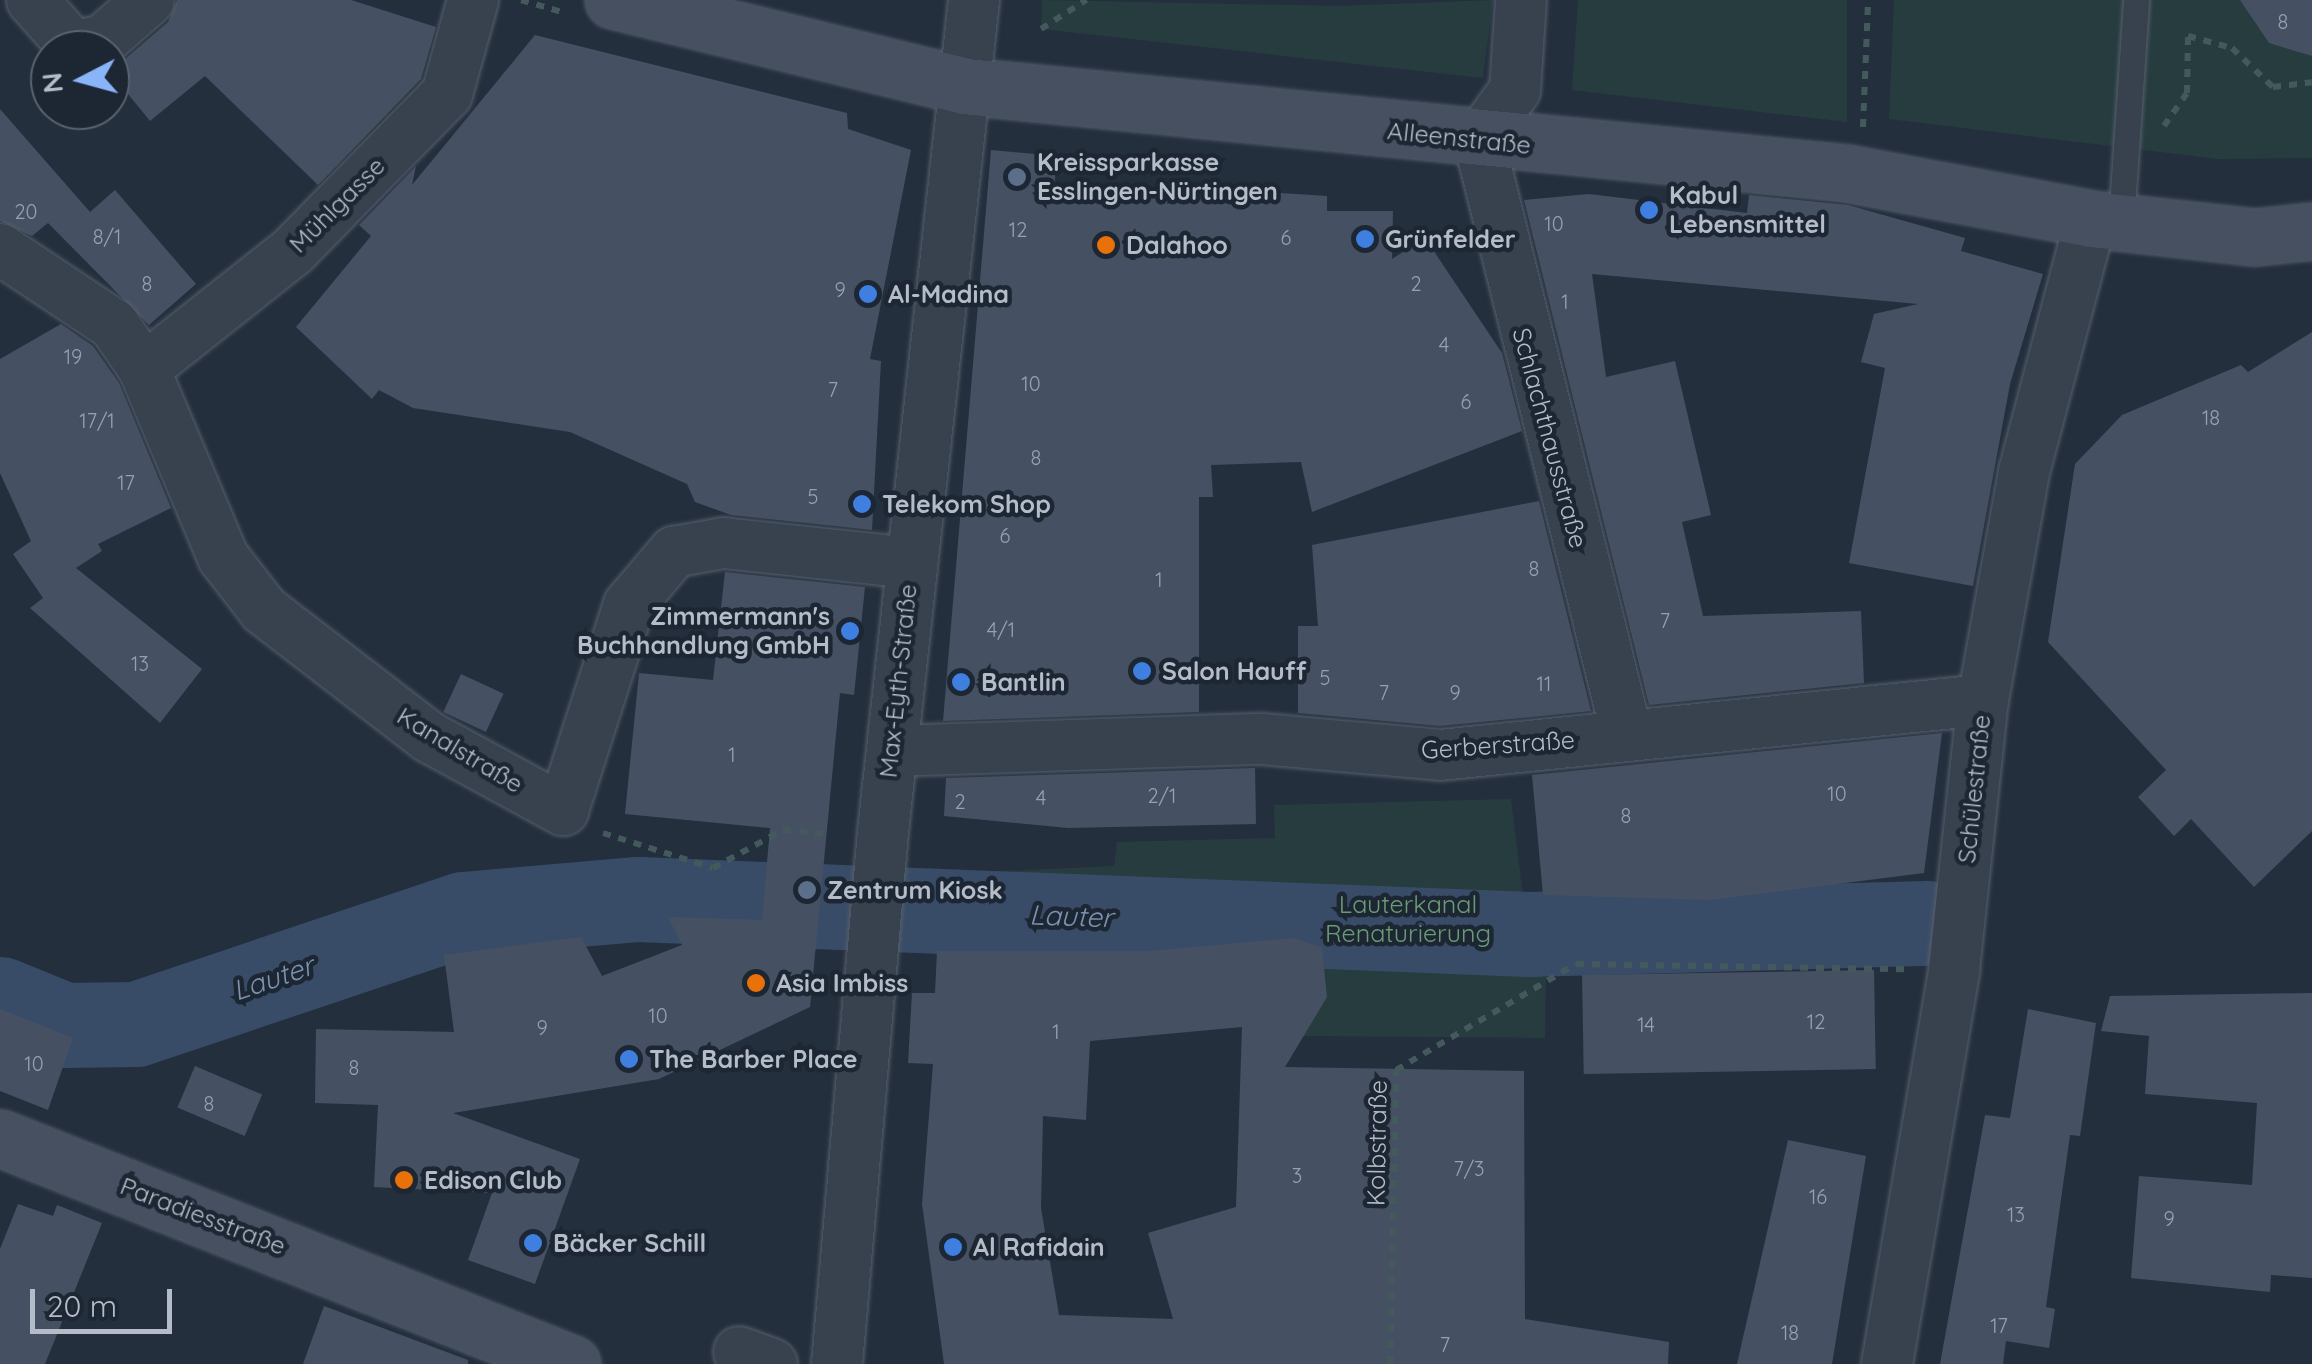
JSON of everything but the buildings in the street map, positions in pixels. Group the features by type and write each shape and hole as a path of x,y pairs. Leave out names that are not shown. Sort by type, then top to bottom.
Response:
{"street":[{"path":"32,0 73,46 102,40 149,0"},
{"name":"Mühlgasse","path":"144,368 293,251 447,94 473,0"},
{"name":"Alleenstraße","path":"613,0 965,86 1480,140 1846,173 2106,221 2255,237 2312,232"},
{"name":"Max-Eyth-Straße","path":"837,1364 882,832 974,0"},
{"path":"1480,140 1515,90 1520,0"},
{"name":"Schlachthausstraße","path":"1480,140 1627,734"},
{"name":"Schülestraße","path":"1887,1364 1954,970 1983,700 2024,472 2106,221"},
{"name":"Kanalstraße","path":"0,249 114,325 144,368 223,557 264,610 429,737 563,810"},
{"path":"563,810 629,605 674,552 723,543 910,563"},
{"name":"Gerberstraße","path":"892,750 1262,739 1440,755 1983,700"},
{"name":"Paradiesstraße","path":"0,1138 572,1364"}],"lane":[{"path":"2106,221 2136,0"}],"path":[{"path":"1042,29 1086,0"},
{"path":"1862,133 1868,0"},
{"path":"2166,126 2187,93 2188,36 2232,48 2273,87 2312,82"},
{"path":"563,810 605,834 713,868 783,830 826,834"},
{"name":"Kolbstraße","path":"1390,1364 1396,1070 1576,964 1954,970"}],"green space":[{"path":"1042,0 1339,6 1493,0 1483,78 1041,29"},
{"path":"1578,0 1847,0 1847,122 1572,90"},
{"path":"1894,0 2240,0 2312,46 2312,158 2218,159 1889,119"},
{"name":"Lauterkanal Renaturierung","path":"1511,799 1524,904 1546,956 1545,1038 1301,1036 1290,918 953,936 959,873 1114,866 1117,842 1275,838 1274,805"}],"waterway":[{"name":"Lauter","path":"0,999 64,1025 136,1024 463,914 638,899 1528,934 1927,923"}],"place":[{"name":"Kreissparkasse Esslingen-Nürtingen","path":"1017,177"},
{"name":"Kabul Lebensmittel","path":"1649,210"},
{"name":"Grünfelder","path":"1365,239"},
{"name":"Dalahoo","path":"1106,245"},
{"name":"Al-Madina","path":"868,294"},
{"name":"Telekom Shop","path":"862,504"},
{"name":"Zimmermann's Buchhandlung GmbH","path":"850,631"},
{"name":"Salon Hauff","path":"1142,671"},
{"name":"Bantlin","path":"961,682"},
{"name":"Zentrum Kiosk","path":"807,890"},
{"name":"Asia Imbiss","path":"756,983"},
{"name":"The Barber Place","path":"629,1059"},
{"name":"Edison Club","path":"404,1180"},
{"name":"Bäcker Schill","path":"533,1243"},
{"name":"Al Rafidain","path":"953,1247"}]}
